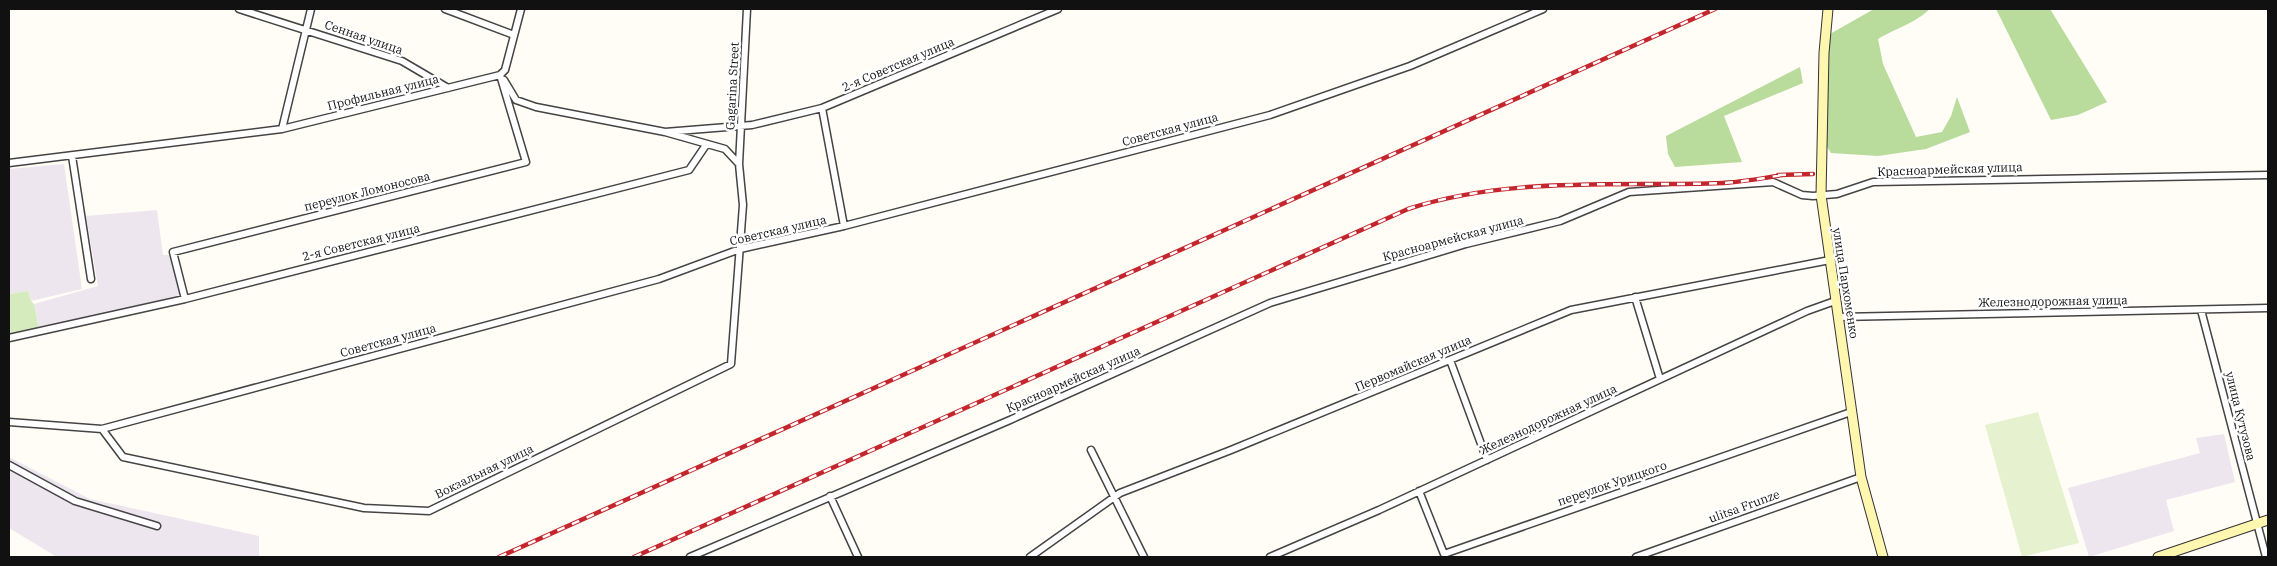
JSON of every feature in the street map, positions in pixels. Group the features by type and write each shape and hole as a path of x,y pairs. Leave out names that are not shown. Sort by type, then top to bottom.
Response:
{"street":[{"name":"Сенная улица","path":"240,9 402,61 448,88"},
{"path":"282,129 305,29 312,9"},
{"path":"445,9 514,35"},
{"path":"521,9 505,70 500,75 516,100 536,107 665,132 725,149 739,164"},
{"name":"Gagarina Street","path":"740,249 743,205 739,164 747,9"},
{"name":"2-я Советская улица","path":"665,132 741,125 822,108 1058,9"},
{"name":"Советская улица","path":"9,422 102,429 658,280 740,249 844,226 1270,115 1410,66 1543,9"},
{"name":"улица Пархоменко","path":"1828,9 1824,53 1821,194 1861,477 1883,557"},
{"name":"Профильная улица","path":"9,163 282,129 500,75"},
{"name":"переулок Ломоносова","path":"185,299 173,252 526,162 500,75"},
{"path":"822,108 844,226"},
{"name":"2-я Советская улица","path":"9,338 185,299 689,170 706,145"},
{"path":"72,156 91,279"},
{"name":"Красноармейская улица","path":"690,557 1010,420 1270,303 1466,244 1560,221 1628,192 1773,182 1802,196 1837,194 1873,182 2268,175"},
{"name":"Вокзальная улица","path":"102,429 123,457 364,508 428,511 730,364 740,249"},
{"name":"Первомайская улица","path":"1030,557 1114,498 1571,310 1830,260"},
{"path":"1635,297 1660,379"},
{"name":"Железнодорожная улица","path":"1270,557 1487,460 1807,311 1836,301"},
{"name":"Железнодорожная улица","path":"1839,317 2268,308"},
{"name":"улица Кутузова","path":"2201,310 2266,557"},
{"path":"1450,360 1487,460"},
{"name":"переулок Урицкого","path":"1419,491 1444,554 1851,412"},
{"path":"1091,450 1144,557"},
{"path":"9,465 75,501 157,526"},
{"name":"ulitsa Frunze","path":"1636,557 1861,477"},
{"path":"830,496 858,557"},
{"path":"2158,557 2268,520"}],"shaded area":[{"path":"64,164 82,289 31,301 28,291 9,294 9,169"},
{"path":"157,210 163,255 169,255 180,295 39,329 34,304 98,286 86,216"},
{"path":"2224,434 2235,482 2166,500 2174,531 2089,557 2068,488 2200,453 2196,438"},
{"path":"9,457 90,499 259,536 259,557 57,557 9,528"}],"green space":[{"path":"1874,9 1930,9 1911,22 1878,39 1883,64 1916,137 1942,132 1951,116 1957,97 1970,132 1926,149 1878,156 1831,153 1824,142 1830,34"},
{"path":"1996,9 2050,9 2107,102 2078,115 2051,120"},
{"path":"1800,67 1803,83 1724,116 1742,162 1675,167 1668,154 1666,136"},
{"path":"28,291 34,304 39,329 9,334 9,294"},
{"path":"2038,412 2079,543 2022,557 1985,425"}],"railway":[{"path":"499,557 1715,9"},
{"path":"1778,175 1813,174"},
{"path":"634,557 1408,209 1446,199 1524,187 1723,183 1783,175"}]}
